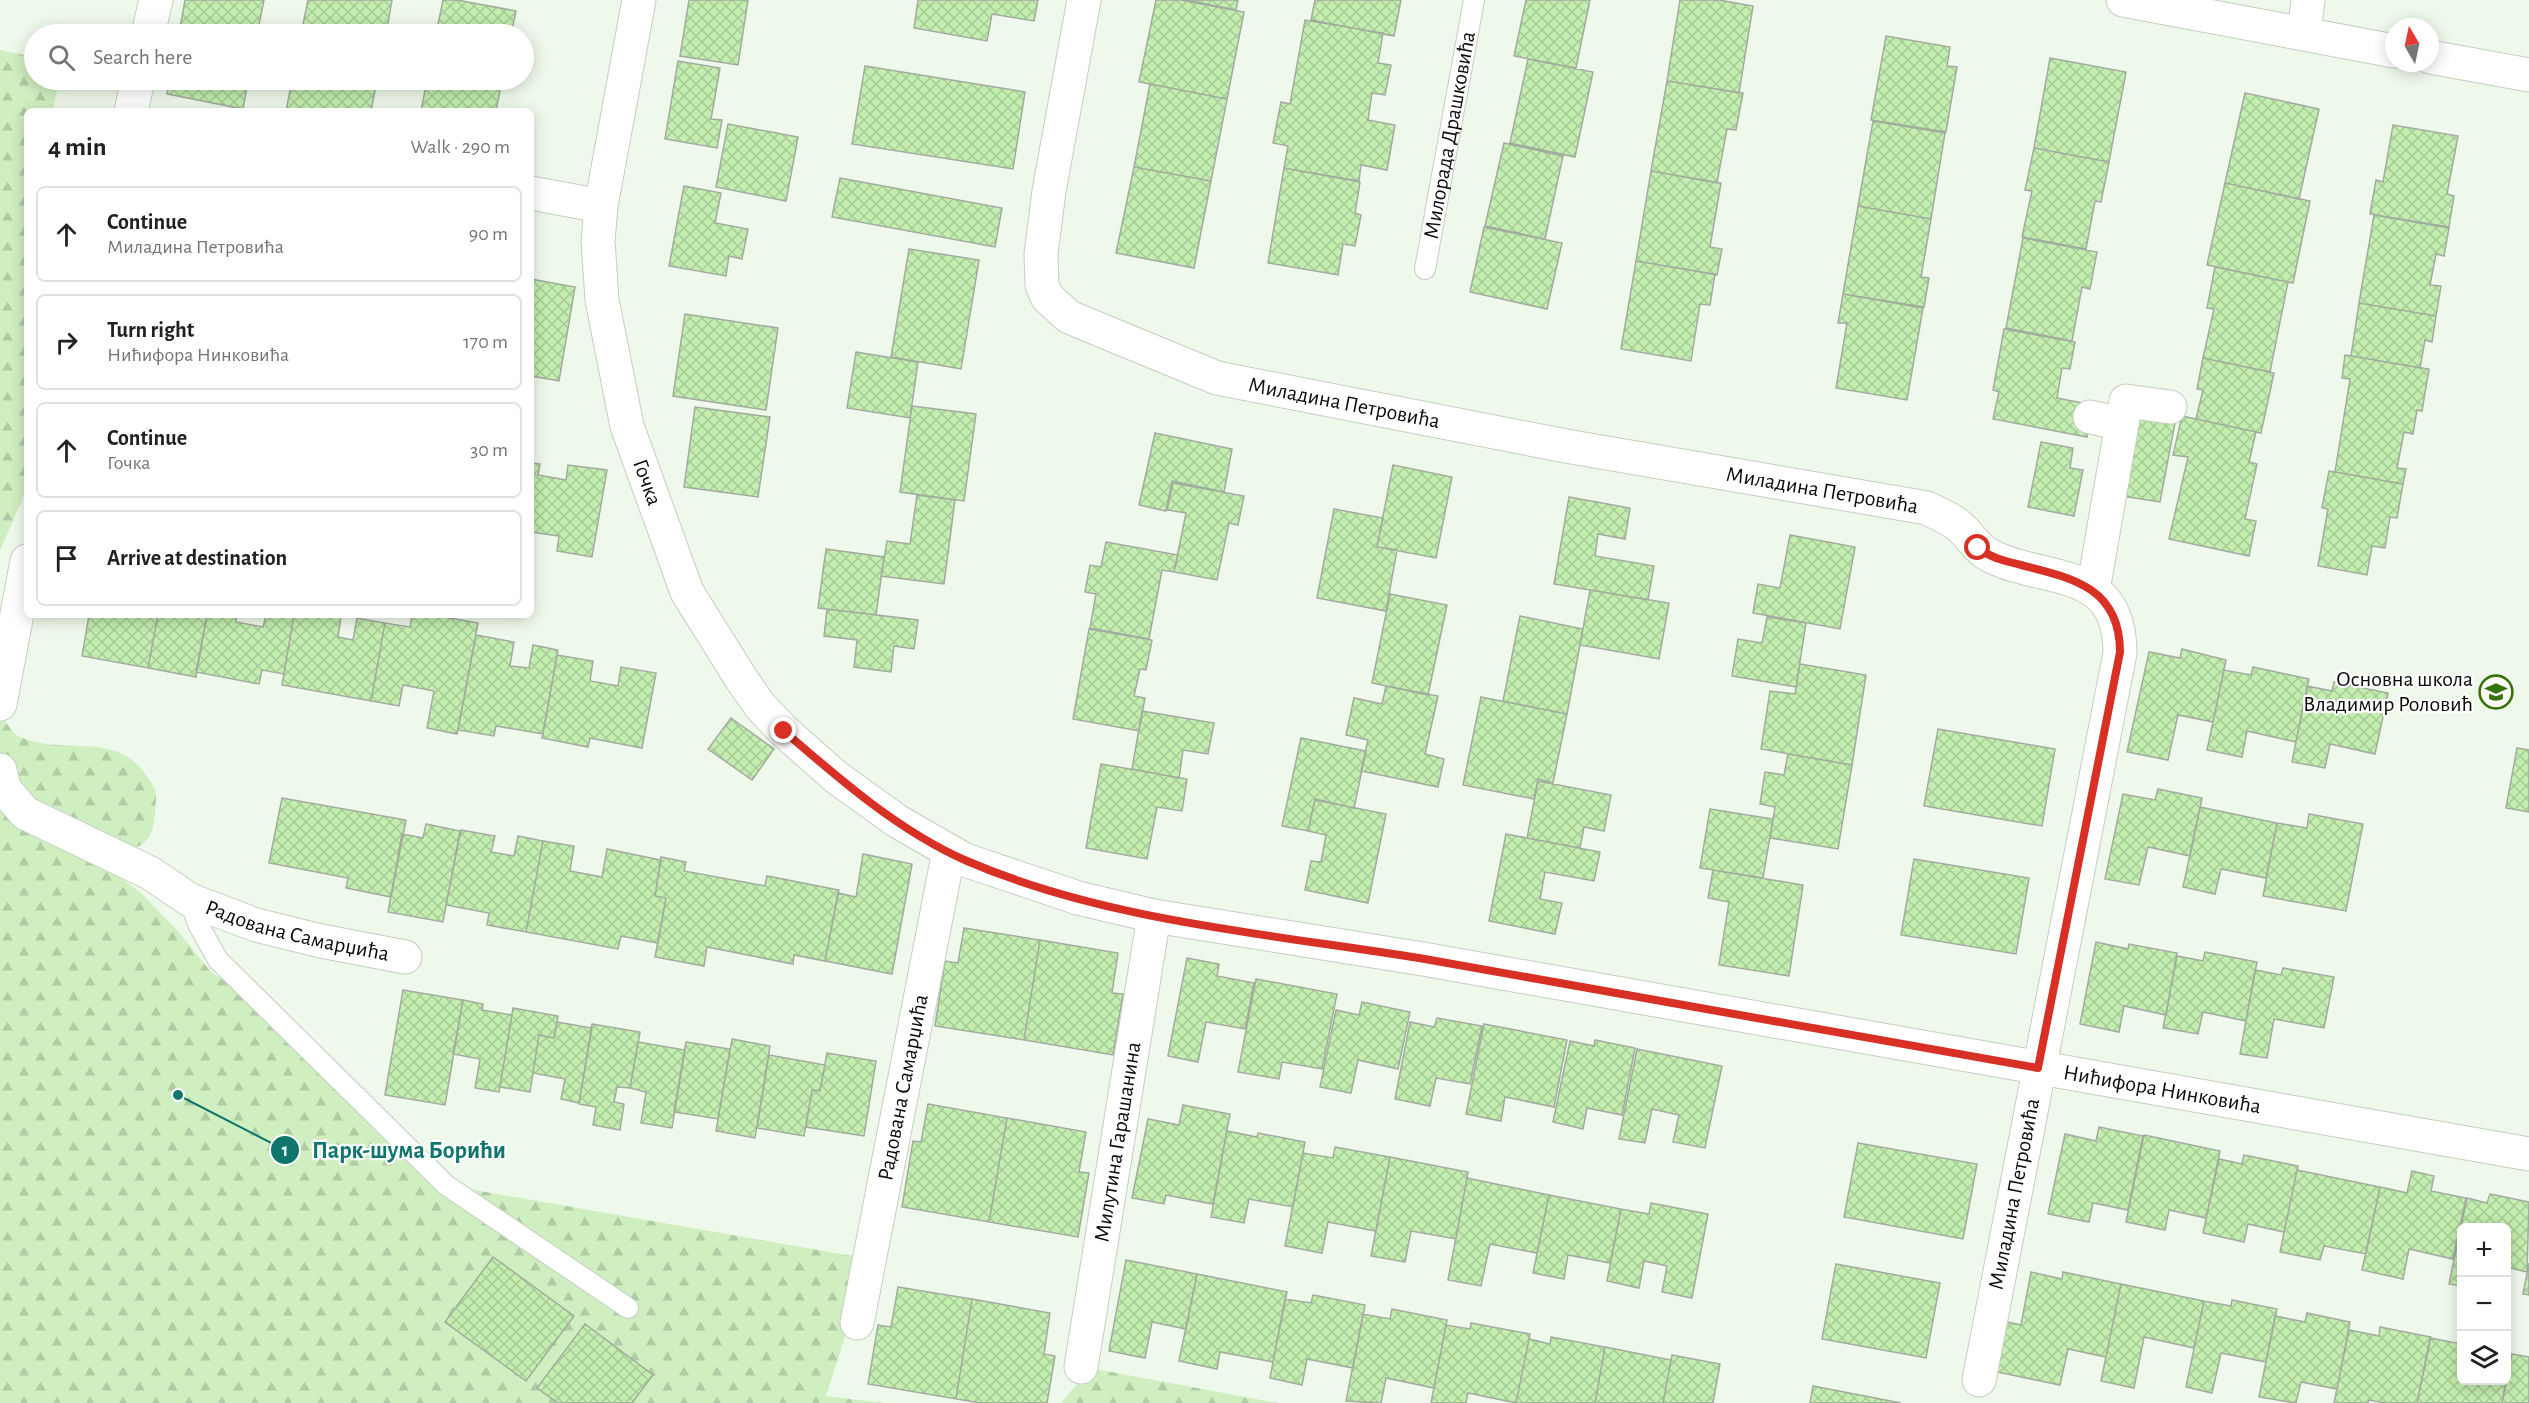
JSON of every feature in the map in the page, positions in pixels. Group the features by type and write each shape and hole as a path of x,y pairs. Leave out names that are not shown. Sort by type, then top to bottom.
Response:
{"street":[{"path":"150,24 156,0"},
{"name":"Гочка","path":"639,0 601,206 598,260 615,373 639,464 687,592 761,707 784,731 861,795 950,851"},
{"name":"Миладина Петровића","path":"1084,0 1049,191 1041,254 1042,285 1047,297 1069,317 1217,378 1566,446 1927,508 1959,526 1986,554 2056,574 2093,590 2108,606 2120,636 2120,652 2038,1068 1980,1380"},
{"path":"2123,0 2385,49"},
{"path":"2304,34 2308,0"},
{"path":"2439,59 2529,75"},
{"path":"132,108 136,90"},
{"path":"534,194 601,206"},
{"path":"2093,590 2126,401 2170,407"},
{"path":"2090,417 2122,424"},
{"path":"0,704 24,577"},
{"name":"Радована Самарџића","path":"0,771 4,788 25,813 150,873 190,900 256,925 321,941 405,957"},
{"name":"Нићифора Нинковића","path":"950,851 965,860 1019,880 1154,916 1423,959 2529,1154"},
{"name":"Радована Самарџића","path":"857,1323 950,851"},
{"name":"Милутина Гарашанина","path":"1081,1367 1154,916"}],"lane":[{"name":"Милорада Драшковића","path":"1425,269 1474,0"},
{"path":"190,900 198,924 218,960 446,1185 628,1308"}],"green space":[{"path":"0,50 24,55 24,90 57,90 54,108 24,108 24,495 0,551"},
{"path":"0,713 11,730 20,737 53,745 104,748 134,761 156,792 152,830 142,844 100,863 141,893 177,930 211,972 264,1006 446,1185 870,1259 826,1396 884,1403 0,1403"},
{"path":"1090,1368 1278,1403 1061,1403"}],"building":[{"path":"185,0 264,0 259,24 181,24"},
{"path":"308,0 392,0 388,24 303,24"},
{"path":"443,0 457,0 516,11 513,24 438,24"},
{"path":"689,0 748,0 738,65 680,56"},
{"path":"918,0 1038,0 1034,21 992,14 987,41 914,28"},
{"path":"1156,0 1181,0 1244,12 1227,99 1139,82"},
{"path":"1186,0 1238,0 1236,10"},
{"path":"1315,0 1401,0 1394,36 1311,20"},
{"path":"1526,0 1590,0 1576,68 1514,56"},
{"path":"1680,0 1719,0 1753,6 1739,93 1667,81"},
{"path":"1305,20 1383,33 1378,63 1391,65 1385,95 1372,93 1368,120 1395,125 1387,170 1361,165 1359,181 1284,168 1288,146 1273,143 1281,102 1290,104"},
{"path":"1886,36 1950,47 1947,66 1957,67 1946,132 1871,120"},
{"path":"2050,58 2126,72 2109,162 2034,148"},
{"path":"1528,59 1593,72 1575,157 1510,143"},
{"path":"678,61 720,68 711,119 722,120 717,148 665,139"},
{"path":"865,66 1025,92 1013,169 852,144"},
{"path":"1667,81 1743,93 1736,130 1727,129 1717,183 1651,171"},
{"path":"1150,84 1227,99 1211,181 1134,167"},
{"path":"168,90 246,90 243,108 167,94"},
{"path":"290,90 375,90 372,108 287,108"},
{"path":"425,90 500,90 497,108 422,108"},
{"path":"2245,93 2319,109 2299,199 2225,183"},
{"path":"1873,121 1945,133 1931,219 1858,206"},
{"path":"728,124 798,137 786,201 716,187"},
{"path":"2393,125 2458,136 2447,194 2454,196 2449,227 2370,214 2376,180 2383,182"},
{"path":"1504,143 1563,156 1545,239 1485,226"},
{"path":"2034,148 2109,162 2101,202 2095,201 2086,249 2022,237 2032,191 2025,190"},
{"path":"1134,167 1211,181 1194,268 1116,253"},
{"path":"1284,168 1360,182 1355,213 1361,215 1355,246 1343,244 1338,275 1268,263"},
{"path":"1651,171 1721,183 1710,247 1722,249 1717,275 1636,261"},
{"path":"840,178 1002,208 995,247 832,217"},
{"path":"2225,183 2310,201 2293,283 2207,265"},
{"path":"684,186 721,193 715,223 748,229 742,259 729,256 726,276 669,266"},
{"path":"1858,206 1931,219 1921,277 1929,278 1924,307 1843,294"},
{"path":"2374,215 2449,228 2444,256 2436,254 2430,285 2441,286 2436,316 2359,303"},
{"path":"1484,227 1562,243 1547,309 1470,292"},
{"path":"2023,238 2097,252 2090,289 2082,287 2072,341 2006,328"},
{"path":"909,249 979,260 961,369 891,357"},
{"path":"1636,261 1715,274 1710,305 1700,304 1691,361 1621,349"},
{"path":"2215,267 2288,282 2270,372 2203,358 2214,309 2207,308"},
{"path":"534,280 575,287 559,381 534,377"},
{"path":"1843,294 1923,308 1907,400 1836,388 1847,323 1838,323"},
{"path":"2359,303 2436,316 2432,342 2425,340 2420,368 2351,356"},
{"path":"685,314 778,328 766,410 673,396"},
{"path":"2004,329 2075,342 2070,369 2062,368 2057,398 2093,405 2087,437 1993,419 1999,392 1993,390"},
{"path":"856,352 918,362 910,418 847,408"},
{"path":"2345,355 2429,369 2422,411 2417,410 2413,434 2404,432 2397,468 2406,469 2403,484 2335,472 2350,379 2342,378"},
{"path":"2203,358 2274,373 2261,433 2196,419 2203,390 2197,389"},
{"path":"912,406 976,414 964,501 900,492"},
{"path":"695,407 770,417 758,497 684,487"},
{"path":"2135,416 2175,423 2160,502 2121,496"},
{"path":"2182,416 2256,432 2249,462 2257,464 2245,519 2256,521 2249,556 2169,539 2188,457 2173,455"},
{"path":"1155,433 1232,449 1224,492 1172,481 1166,511 1139,505"},
{"path":"2041,442 2073,448 2070,468 2083,470 2074,516 2028,507"},
{"path":"534,463 540,464 538,475 566,480 568,465 607,470 592,557 557,551 559,536 534,532"},
{"path":"1393,465 1452,477 1436,558 1377,547"},
{"path":"2329,471 2403,484 2397,518 2390,517 2385,548 2372,546 2367,575 2318,566 2328,509 2322,508"},
{"path":"1173,483 1244,496 1238,525 1229,523 1217,580 1174,572 1186,513 1167,510"},
{"path":"917,495 955,500 944,584 881,576 887,541 910,544"},
{"path":"1569,497 1630,508 1625,539 1598,534 1595,556 1654,566 1648,600 1554,584"},
{"path":"1334,509 1383,518 1377,547 1397,550 1386,611 1317,598"},
{"path":"1790,535 1855,547 1840,629 1753,613 1758,584 1780,588"},
{"path":"1106,542 1178,555 1174,572 1162,570 1149,639 1090,628 1096,594 1085,592 1090,565 1101,567"},
{"path":"826,549 884,557 876,615 818,608"},
{"path":"1590,590 1669,603 1659,659 1580,645"},
{"path":"1390,594 1447,605 1428,695 1372,683"},
{"path":"827,609 918,620 914,649 894,646 891,672 854,667 857,640 824,636"},
{"path":"1520,616 1583,629 1567,714 1503,701"},
{"path":"1767,617 1806,623 1796,687 1732,676 1738,639 1762,643"},
{"path":"88,618 157,618 148,668 82,656"},
{"path":"157,618 206,618 196,677 148,668"},
{"path":"206,618 237,618 236,622 263,627 265,618 293,618 284,674 262,670 259,684 196,672"},
{"path":"293,618 341,618 338,637 353,640 357,618 385,623 371,701 282,685"},
{"path":"412,618 450,618 478,623 457,734 427,728 434,691 403,685 399,706 371,701 385,623 410,627"},
{"path":"1089,629 1152,640 1146,670 1140,669 1134,696 1145,698 1139,731 1073,719"},
{"path":"476,635 514,642 510,666 529,668 533,645 558,650 543,734 496,726 494,736 458,730"},
{"path":"2182,649 2226,660 2213,722 2178,715 2168,760 2127,752 2149,652 2180,658"},
{"path":"557,655 593,661 590,681 618,686 621,667 656,673 642,748 590,738 588,747 542,738"},
{"path":"1800,664 1866,675 1852,765 1761,749 1770,691 1795,694"},
{"path":"2253,667 2309,679 2296,742 2247,731 2242,757 2207,750 2224,670 2251,675"},
{"path":"2334,682 2388,693 2375,754 2330,744 2325,768 2292,762 2307,686 2332,691"},
{"path":"1386,686 1438,696 1425,754 1444,759 1438,787 1361,771 1368,740 1346,735 1354,698 1382,704"},
{"path":"1481,697 1567,714 1553,783 1538,779 1534,799 1463,785"},
{"path":"1142,711 1214,723 1208,754 1183,750 1179,778 1132,769"},
{"path":"731,718 774,749 752,780 708,749"},
{"path":"1938,729 2055,749 2042,826 1924,806"},
{"path":"1301,738 1366,751 1354,808 1315,799 1308,831 1282,826"},
{"path":"2517,748 2529,750 2529,812 2506,808"},
{"path":"1788,754 1852,765 1838,849 1770,838 1775,807 1760,804 1765,772 1784,775"},
{"path":"1101,764 1187,779 1182,811 1157,807 1147,859 1086,848"},
{"path":"1538,781 1611,795 1604,831 1584,827 1580,848 1527,838"},
{"path":"2158,789 2202,798 2190,856 2148,847 2139,885 2105,879 2123,794 2155,800"},
{"path":"282,798 406,820 391,897 346,888 348,878 269,863"},
{"path":"1315,800 1386,814 1368,903 1305,890 1311,861 1321,862 1326,835 1308,831"},
{"path":"2200,807 2277,823 2266,878 2221,869 2215,894 2183,887"},
{"path":"1710,809 1773,819 1763,878 1700,868"},
{"path":"2309,814 2363,824 2346,911 2263,896 2277,823 2307,828"},
{"path":"426,824 460,831 443,922 388,912 402,834 423,838"},
{"path":"461,830 495,836 491,852 514,856 518,836 543,841 526,932 487,925 489,913 446,905"},
{"path":"1506,834 1600,852 1594,881 1545,872 1540,899 1562,903 1555,934 1489,921"},
{"path":"543,841 574,846 570,871 602,877 607,849 661,860 655,896 666,898 658,943 621,936 618,949 526,932"},
{"path":"863,854 912,864 892,974 825,961 838,893 856,897"},
{"path":"661,857 686,862 684,871 765,886 767,876 839,890 825,961 794,955 793,964 707,947 704,966 655,957 666,898 655,896"},
{"path":"1914,859 2029,878 2016,954 1901,935"},
{"path":"1713,870 1803,885 1789,976 1719,965 1729,902 1708,898"},
{"path":"964,928 1040,940 1024,1040 935,1026 945,961 958,963"},
{"path":"1040,940 1118,953 1112,993 1123,994 1113,1055 1024,1040"},
{"path":"2096,942 2128,949 2129,944 2177,953 2166,1015 2124,1006 2119,1032 2080,1024"},
{"path":"2205,952 2257,962 2246,1021 2203,1012 2198,1034 2163,1028 2177,956 2203,961"},
{"path":"1187,958 1219,964 1217,976 1254,983 1245,1029 1206,1022 1198,1062 1168,1056"},
{"path":"2283,968 2334,977 2324,1028 2274,1019 2267,1058 2240,1054 2255,970 2281,975"},
{"path":"1256,979 1337,994 1322,1069 1282,1062 1279,1079 1238,1072"},
{"path":"403,990 463,1000 445,1105 385,1095"},
{"path":"463,1000 483,1004 482,1010 512,1015 499,1092 475,1088 480,1059 453,1054"},
{"path":"1362,1002 1410,1012 1398,1069 1358,1060 1351,1093 1320,1087 1336,1010 1359,1015"},
{"path":"513,1008 558,1016 554,1038 539,1035 530,1092 500,1087"},
{"path":"1437,1018 1482,1026 1470,1084 1436,1078 1430,1106 1395,1099 1410,1022 1434,1027"},
{"path":"557,1022 592,1028 579,1103 561,1099 565,1079 533,1073 539,1035 554,1038"},
{"path":"592,1024 640,1032 630,1088 617,1087 614,1102 624,1104 620,1130 593,1125 596,1107 579,1104"},
{"path":"1484,1024 1567,1040 1554,1107 1505,1097 1501,1121 1466,1114"},
{"path":"732,1039 770,1046 755,1138 716,1131"},
{"path":"1595,1040 1635,1048 1622,1115 1587,1108 1583,1129 1553,1122 1570,1041 1594,1046"},
{"path":"638,1042 685,1050 672,1128 641,1123 646,1092 630,1088"},
{"path":"686,1042 730,1049 718,1119 674,1112"},
{"path":"1637,1049 1722,1066 1705,1148 1673,1142 1679,1115 1652,1109 1645,1143 1619,1139"},
{"path":"827,1053 876,1061 864,1136 806,1127 812,1090 820,1091"},
{"path":"769,1055 825,1065 820,1091 812,1090 804,1136 757,1128"},
{"path":"928,1104 1007,1118 989,1222 902,1207 913,1141 921,1142"},
{"path":"1183,1105 1230,1114 1213,1204 1166,1195 1164,1204 1132,1198 1148,1119 1179,1125"},
{"path":"1007,1118 1086,1132 1079,1172 1089,1173 1078,1237 989,1222"},
{"path":"2099,1127 2143,1136 2128,1210 2093,1203 2089,1222 2048,1214 2065,1134 2096,1141"},
{"path":"1227,1131 1257,1137 1258,1133 1305,1142 1293,1207 1249,1199 1244,1223 1211,1217"},
{"path":"2144,1135 2220,1151 2206,1218 2169,1210 2165,1230 2126,1222"},
{"path":"1858,1143 1977,1164 1963,1239 1844,1217"},
{"path":"1335,1147 1390,1157 1376,1231 1328,1222 1322,1253 1285,1246 1303,1153 1333,1158"},
{"path":"2244,1155 2298,1166 2284,1232 2248,1224 2244,1242 2203,1233 2219,1159 2242,1164"},
{"path":"1390,1157 1468,1172 1456,1239 1411,1231 1405,1262 1371,1256"},
{"path":"2297,1170 2380,1187 2366,1254 2324,1246 2320,1260 2280,1252"},
{"path":"2412,1171 2434,1176 2431,1191 2466,1198 2461,1223 2457,1223 2457,1240 2453,1259 2409,1249 2403,1279 2362,1270 2380,1187 2407,1193"},
{"path":"1467,1178 1549,1195 1537,1253 1490,1244 1481,1286 1448,1280"},
{"path":"2490,1194 2529,1202 2527,1272 2511,1268 2511,1223 2462,1223 2467,1198 2487,1203"},
{"path":"1549,1195 1621,1209 1610,1263 1568,1255 1564,1279 1533,1273"},
{"path":"1651,1203 1708,1214 1692,1298 1662,1292 1667,1266 1644,1261 1639,1288 1607,1281 1621,1209 1649,1214"},
{"path":"2457,1246 2457,1285 2449,1284"},
{"path":"493,1257 574,1316 526,1381 445,1322"},
{"path":"1126,1260 1197,1274 1186,1329 1152,1322 1145,1358 1109,1351"},
{"path":"2529,1263 2529,1295 2523,1294"},
{"path":"1836,1264 1940,1283 1926,1358 1822,1339"},
{"path":"2031,1272 2062,1279 2063,1272 2121,1284 2106,1357 2068,1349 2060,1385 1997,1372 2007,1322 2021,1325"},
{"path":"1197,1274 1287,1292 1273,1362 1220,1352 1217,1369 1179,1361"},
{"path":"2121,1284 2204,1301 2194,1348 2144,1337 2134,1388 2101,1381"},
{"path":"898,1287 972,1299 956,1399 868,1384 878,1325 891,1327"},
{"path":"1313,1295 1365,1305 1353,1368 1307,1359 1302,1385 1270,1378 1285,1299 1311,1303"},
{"path":"972,1299 1050,1313 1044,1354 1055,1356 1047,1403 981,1403 956,1399"},
{"path":"2232,1300 2277,1309 2266,1362 2221,1353 2212,1393 2186,1387 2204,1301 2231,1306"},
{"path":"1392,1309 1447,1320 1434,1388 1386,1378 1381,1403 1346,1401 1363,1314 1390,1319"},
{"path":"2307,1313 2350,1322 2337,1389 2301,1382 2296,1403 2259,1397 2275,1316 2305,1322"},
{"path":"1471,1323 1530,1334 1516,1403 1468,1393 1466,1403 1431,1403 1446,1325 1470,1329"},
{"path":"585,1324 653,1375 632,1403 558,1403 537,1388"},
{"path":"2380,1327 2431,1337 2417,1403 2386,1403 2369,1400 2368,1403 2334,1403 2349,1330 2379,1336"},
{"path":"1551,1337 1605,1347 1595,1403 1516,1403 1529,1339 1550,1344"},
{"path":"2430,1338 2457,1343 2457,1385 2505,1385 2502,1403 2417,1403"},
{"path":"1605,1347 1671,1360 1663,1403 1595,1403"},
{"path":"2512,1354 2529,1357 2529,1403 2502,1403 2506,1385 2511,1385"},
{"path":"1672,1355 1720,1364 1713,1403 1663,1403"},
{"path":"1813,1386 1901,1403 1810,1403"}],"place":[{"name":"Основна школа Владимир Роловић","path":"2496,692"},
{"name":"Парк-шума Борићи","path":"178,1095"}],"route":[{"path":"784,731 836,777 897,821 965,860 1078,898 1154,916 1423,959 2038,1068 2120,652 2120,636 2108,606 2093,590 2056,574 1995,558 1978,548"}]}
